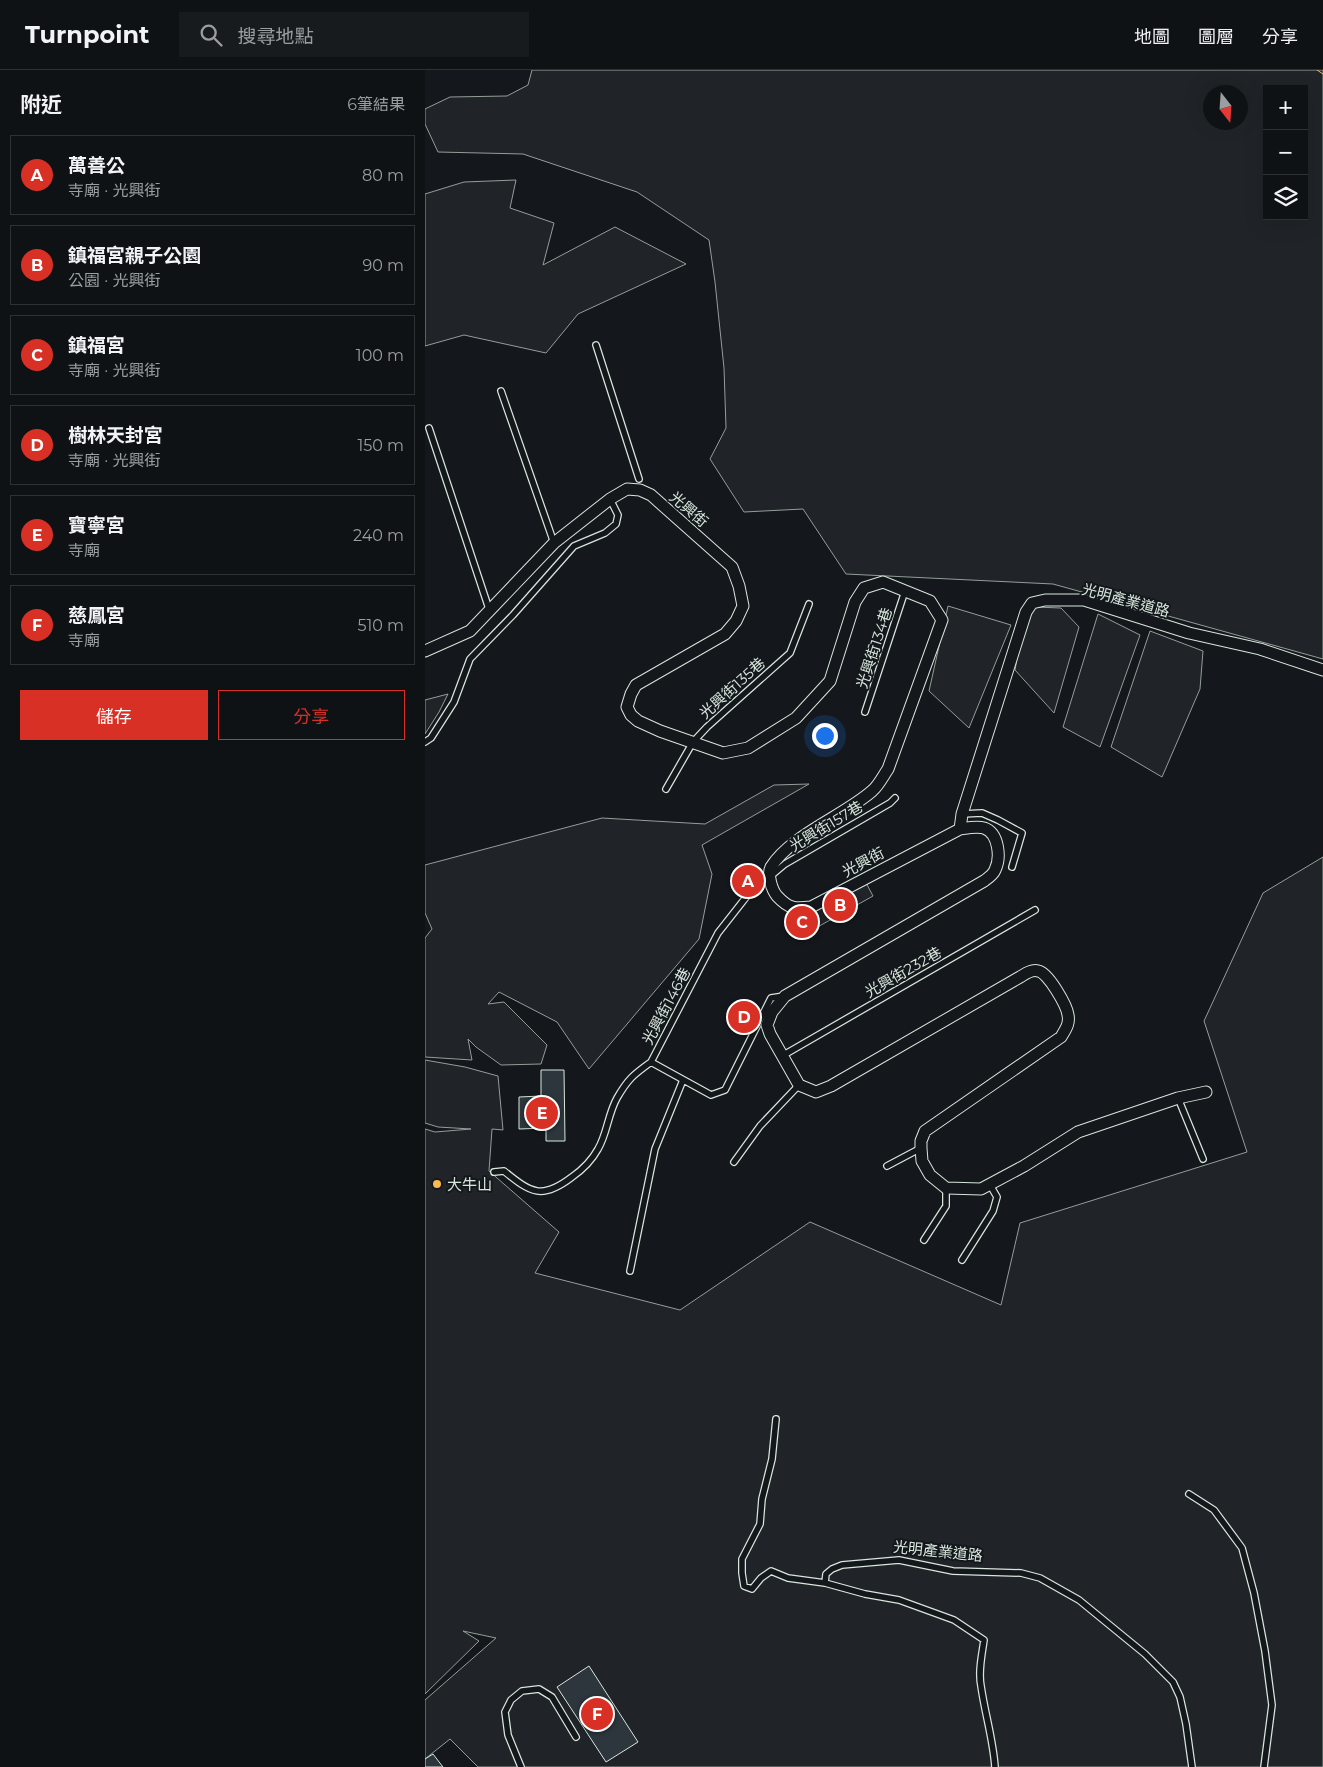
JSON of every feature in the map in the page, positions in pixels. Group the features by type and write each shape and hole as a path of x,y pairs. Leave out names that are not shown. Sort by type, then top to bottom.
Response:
{"street":[{"name":"光興街","path":"425,651 470,631 554,543 610,499 627,489 640,490 651,495 732,567 739,586 743,606 736,621 725,634 636,686 627,707 631,716 653,728 723,752 749,748 796,718 830,681 855,602 864,588 883,582 930,601 942,620 888,769 873,790 787,849 770,869 774,892 785,905 798,909 811,908 960,829 983,828 991,832 997,843 997,868 984,881 785,996 772,1012 767,1025 799,1085"},
{"name":"光明產業道路","path":"960,829 962,814 1026,612 1032,603 1045,600 1084,600 1189,633 1260,649 1323,670"},
{"path":"799,1085 816,1092 831,1086 1020,977 1038,970 1043,973 1066,1006 1069,1016 1068,1026 1061,1037 925,1131 921,1141 922,1161 930,1175 946,1188 981,1190 1078,1132 1178,1098 1206,1092"}],"lane":[{"path":"595,345 639,478"},
{"path":"501,391 554,543"},
{"path":"429,428 489,609"},
{"path":"425,742 431,738 454,702 469,659 513,615 574,546 605,533 616,524 618,514 610,499"},
{"name":"光興街134巷","path":"865,712 905,591"},
{"name":"光興街135巷","path":"667,789 693,742 707,727 790,653 809,604"},
{"name":"光興街157巷","path":"770,875 895,798"},
{"path":"962,814 981,813 1022,833 1012,866"},
{"name":"光興街146巷","path":"770,875 747,896 718,933 651,1062 711,1095 725,1090 771,998 785,996"},
{"name":"光興街232巷","path":"783,1056 1035,910"},
{"path":"494,1172 504,1171 521,1185 542,1192 552,1190 565,1182 583,1168 598,1149 615,1100 631,1076 651,1062"},
{"path":"630,1270 655,1149 683,1080"},
{"path":"734,1162 760,1126 799,1085"},
{"path":"1178,1098 1203,1159"},
{"path":"887,1166 921,1148"},
{"path":"962,1260 993,1211 997,1197 990,1185"},
{"path":"924,1240 946,1206 946,1188"},
{"path":"776,1419 772,1459 762,1499 760,1524 742,1559 744,1586 752,1589 761,1578 771,1571 788,1578 825,1582 865,1594 899,1600 954,1620 984,1640 980,1685 993,1747 995,1767"},
{"path":"1189,1494 1214,1510 1242,1548 1255,1593 1265,1651 1271,1705 1264,1767"},
{"name":"光明產業道路","path":"825,1582 827,1574 832,1569 847,1563 899,1560 953,1571 1021,1573 1040,1578 1079,1600 1145,1654 1173,1682 1180,1697 1187,1724 1192,1767"},
{"path":"521,1767 508,1735 505,1712 511,1700 522,1691 539,1689 552,1697 576,1737"}],"shaded area":[{"path":"532,70 1323,70 1323,659 1053,584 846,574 803,509 744,512 710,459 726,428 724,368 709,240 637,192 523,154 438,152 425,124 425,109 450,97 507,96 528,85"},
{"path":"516,180 510,208 554,223 543,265 615,227 686,264 578,314 546,353 464,335 425,346 425,194 464,182"},
{"path":"948,606 1011,625 969,728 929,691"},
{"path":"1035,607 1061,608 1079,627 1054,713 1015,670 1024,621"},
{"path":"1098,614 1140,635 1100,747 1063,727"},
{"path":"1150,631 1203,651 1200,689 1162,777 1111,747"},
{"path":"448,694 439,712 425,734 425,700"},
{"path":"809,784 702,845 712,874 699,939 589,1069 557,1022 499,992 488,1004 504,1002 547,1045 541,1064 501,1065 468,1039 472,1060 425,1057 425,938 432,929 425,913 425,865 602,818 705,824 774,785"},
{"path":"1323,857 1323,1767 478,1767 450,1739 425,1759 425,1700 496,1638 463,1631 479,1641 425,1694 425,1129 435,1132 471,1129 438,1127 425,1123 425,1060 465,1067 498,1076 503,1130 492,1129 489,1171 559,1232 535,1273 680,1310 810,1222 1001,1305 1020,1223 1247,1152 1204,1021 1263,893"},
{"path":"865,881 873,896 814,929 808,915"}],"building":[{"path":"749,873 756,880 746,889 740,882"},
{"path":"793,913 804,913 810,931 801,935"},
{"path":"541,1070 564,1070 565,1141 546,1141 546,1128 519,1129 519,1097 541,1096"},
{"path":"589,1666 638,1742 606,1762 557,1687"},
{"path":"433,1754 443,1767 425,1767 425,1759"}],"power":[{"path":"1317,70 1323,74"}],"place":[{"name":"萬善公","path":"748,881"},
{"name":"鎮福宮親子公園","path":"840,905"},
{"name":"鎮福宮","path":"802,922"},
{"name":"樹林天封宮","path":"744,1017"},
{"name":"寶寧宮","path":"542,1113"},
{"name":"大牛山","path":"437,1184"},
{"name":"慈鳳宮","path":"597,1714"}]}
